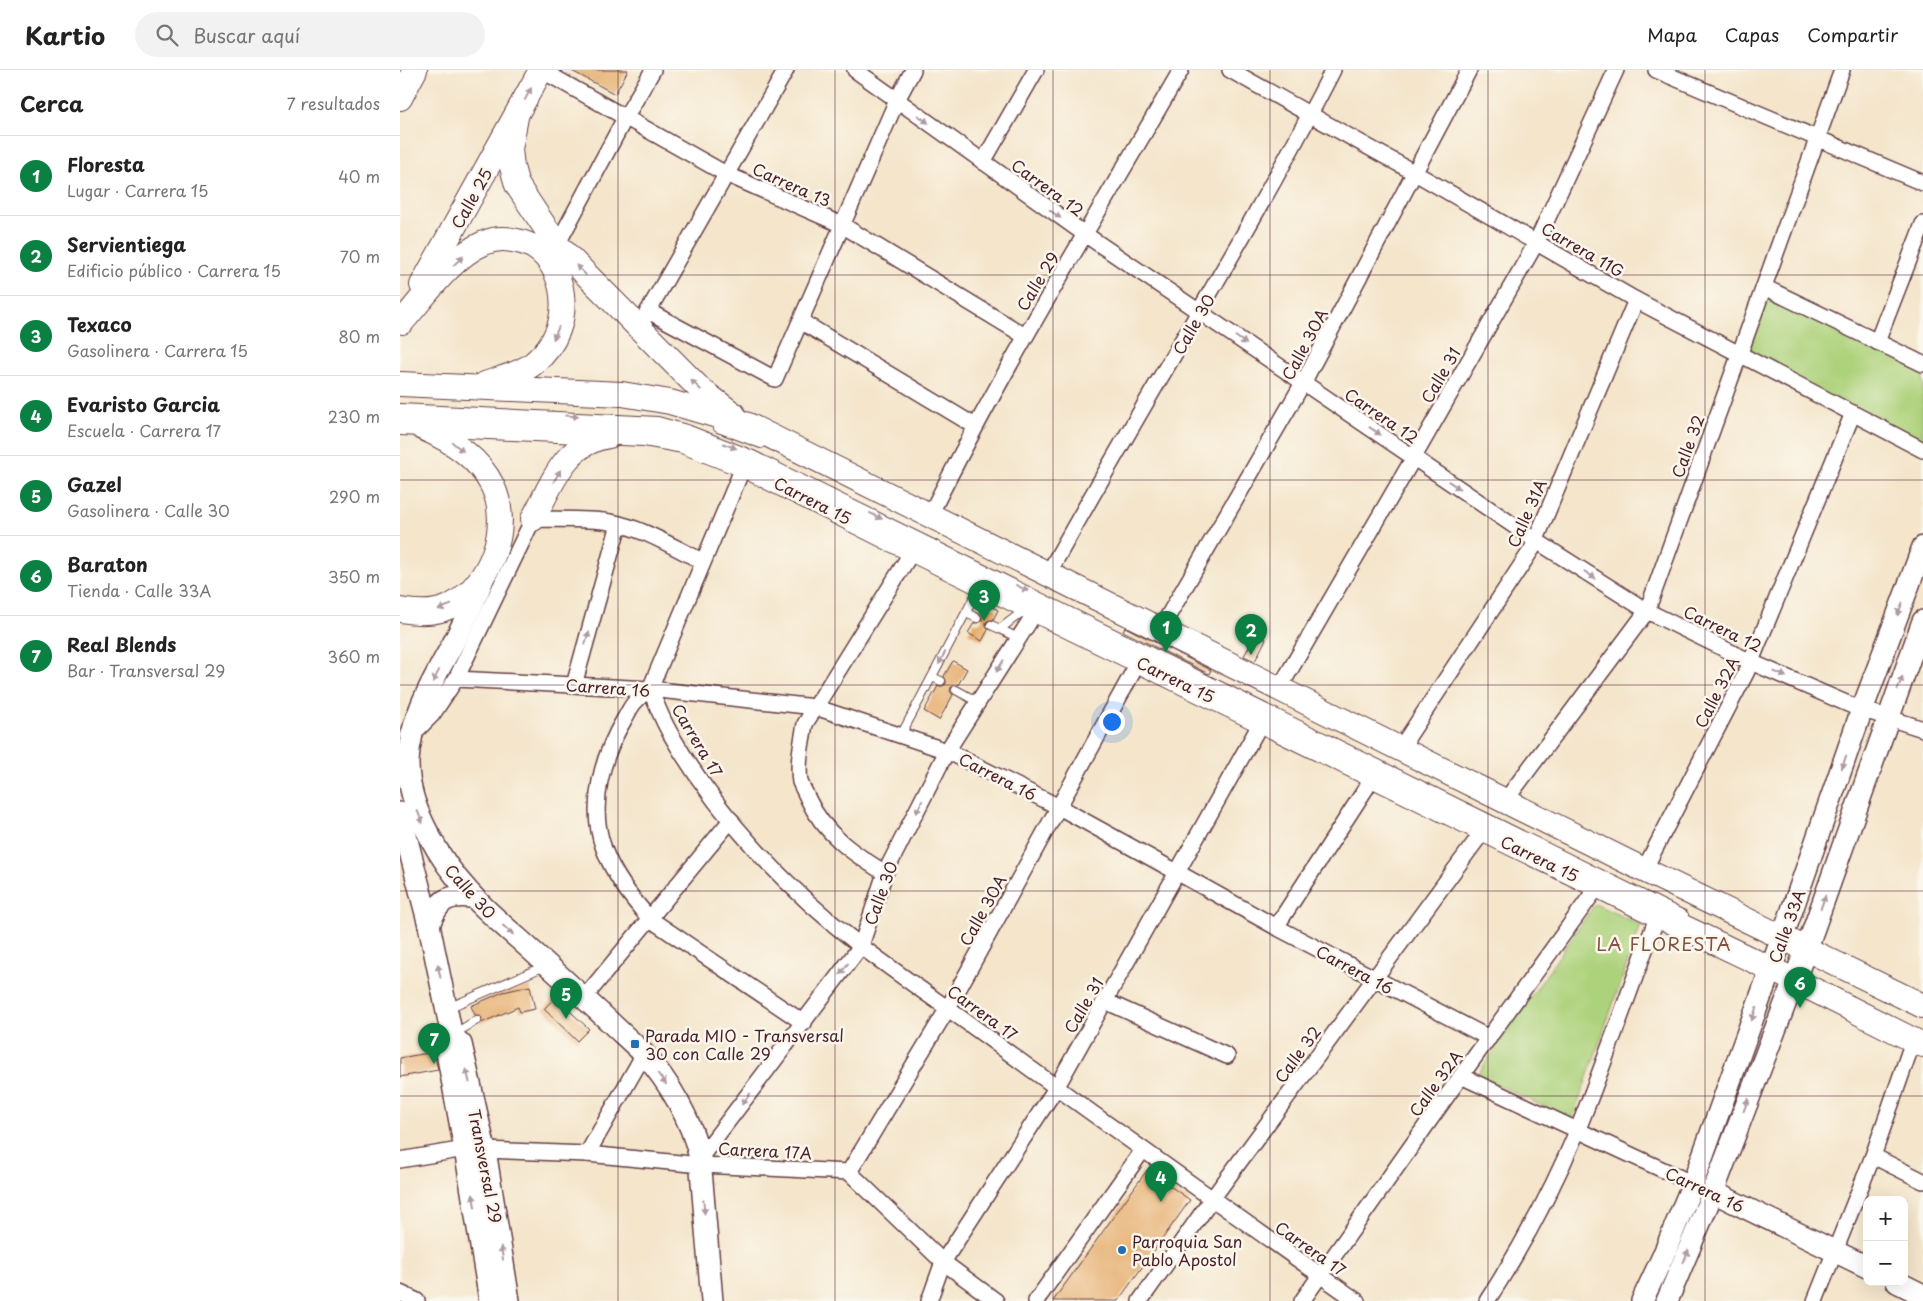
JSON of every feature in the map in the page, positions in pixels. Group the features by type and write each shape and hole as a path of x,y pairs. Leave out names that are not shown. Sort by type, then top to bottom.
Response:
{"main road":[{"path":"400,98 415,70"},
{"name":"Calle 25","path":"401,324 541,70"},
{"path":"516,117 510,149 517,185 557,245 643,320 701,390 748,425"},
{"path":"401,324 448,270 467,252 491,240 506,239 522,242 540,250 557,273 562,292 562,316 556,335 549,348 525,369 475,388"},
{"name":"Carrera 15","path":"411,385 622,394 670,402 748,425 1644,870 1788,958 1918,1043"},
{"path":"400,610 430,612 447,607 469,592 487,569 494,552 499,531 498,508 493,487 480,466 448,439 405,417"},
{"name":"Carrera 15","path":"405,417 657,435 683,441 744,465 981,584 1658,915 1788,958 1923,1006"},
{"path":"533,519 567,458 574,451 592,440 631,433"}],"street":[{"name":"Carrera 13","path":"541,70 726,174 842,224 1025,336"},
{"path":"557,245 653,70"},
{"path":"786,70 643,320 775,380 802,322 842,224 898,100 914,70"},
{"name":"Carrera 12","path":"855,70 1086,235 1535,540 1647,611 1751,662 1862,709 1923,729"},
{"path":"983,162 1036,70"},
{"name":"Calle 29","path":"930,515 975,426 1025,336 1086,235 1181,70"},
{"name":"Carrera 11G","path":"1230,70 1311,114 1636,300 1923,450"},
{"name":"Calle 30","path":"1048,574 1200,312 1311,114 1333,70"},
{"name":"Calle 30A","path":"1160,630 1303,383 1469,70"},
{"name":"Calle 31","path":"1279,689 1536,242 1616,70"},
{"path":"1656,70 1923,183"},
{"name":"Calle 32","path":"1505,801 1647,611 1842,70"},
{"path":"1877,342 1923,224"},
{"path":"1764,287 1923,364"},
{"name":"Calle 31A","path":"1400,749 1532,549 1636,300"},
{"path":"802,322 975,426"},
{"name":"Calle 32A","path":"1644,870 1751,662 1853,413"},
{"path":"744,465 702,561 650,690 635,702 613,737 601,773 596,811 603,848 618,879 630,897 650,919 804,1023"},
{"path":"412,735 432,715 456,679 533,519 599,521 620,524 642,532 702,561"},
{"path":"574,684 620,524"},
{"name":"Calle 33A","path":"1667,1301 1713,1192 1788,958 1862,709 1923,547"},
{"path":"885,873 861,859 838,840 816,816 800,782 800,750 805,724 815,706 913,550"},
{"name":"Calle 30","path":"487,569 473,605 428,689 420,708 412,735 408,763 412,794 420,818 436,850 454,876 472,897 644,1054 685,1115 696,1141 700,1162 712,1301"},
{"name":"Calle 30","path":"700,1162 861,946 885,873 947,750 1018,638 1032,609"},
{"name":"Calle 33A","path":"1642,1301 1663,1256 1888,718 1923,621"},
{"name":"Calle 30A","path":"849,1172 948,1008 1139,661"},
{"name":"Carrera 16","path":"456,679 574,684 815,706 947,750 1060,807 1276,927 1489,1038"},
{"name":"Carrera 17","path":"650,690 668,731 701,782 731,820 793,887 861,946 1056,1088 1357,1301"},
{"name":"Calle 31","path":"929,1301 943,1262 1056,1088 1262,721"},
{"path":"1276,927 1374,776"},
{"name":"Transversal 29","path":"400,813 429,925 452,1036 461,1044 475,1150 490,1301"},
{"path":"584,998 731,820"},
{"name":"Calle 32","path":"1140,1301 1212,1199 1484,830"},
{"name":"Calle 32A","path":"1302,1301 1598,886"},
{"path":"429,925 435,910 445,900 458,895 472,897"},
{"path":"1487,1301 1512,1262 1577,1130 1658,915"},
{"path":"1105,1001 1226,1056"},
{"path":"1815,1301 1918,1043"},
{"path":"587,1154 644,1054"},
{"name":"Carrera 16","path":"1461,1076 1713,1192 1863,1266"},
{"name":"Transversal 29","path":"475,1150 504,1297"},
{"name":"Carrera 17A","path":"400,1160 475,1150 587,1154 849,1172"},
{"path":"1036,1301 1143,1150"},
{"path":"1873,1156 1923,1181"},
{"path":"849,1172 943,1262 996,1301"},
{"path":"1905,1286 1923,1295"},
{"path":"400,1292 415,1301"}],"lane":[{"path":"653,408 691,417"},
{"path":"405,417 658,421 687,429 752,455 1695,920"},
{"path":"708,424 766,447"},
{"path":"901,735 981,584"},
{"path":"1000,629 1032,609"},
{"path":"966,613 977,618"},
{"path":"991,625 1018,638"},
{"path":"932,677 941,681"},
{"path":"956,690 978,702"},
{"path":"1531,823 1736,924"},
{"path":"446,1009 495,992 547,965"},
{"path":"452,1036 477,1020"}],"green space":[{"path":"1764,287 1923,364 1923,450 1739,353"},
{"path":"1595,904 1641,925 1572,1120 1477,1075"}],"building":[{"path":"570,70 628,70 615,94"},
{"path":"985,603 998,610 993,620 986,622 988,630 982,641 968,633 974,623 982,621 979,613"},
{"path":"1125,627 1211,670 1209,674 1123,631"},
{"path":"1256,634 1266,639 1255,661 1244,656"},
{"path":"953,661 967,669 958,685 951,687 950,691 953,695 939,720 924,711 938,686 946,684 944,676"},
{"path":"530,986 535,1009 520,1012 518,1007 481,1023 482,1018 479,1015 475,1015 471,1006 503,992"},
{"path":"555,997 589,1029 577,1041 544,1009"},
{"path":"434,1052 438,1070 400,1077 400,1058"},
{"name":"Parroquia San Pablo Apostol","path":"1147,1170 1190,1200 1118,1301 1053,1301"}],"place":[{"name":"Texaco","path":"984,621"},
{"name":"Floresta","path":"1166,652"},
{"name":"Servientiega","path":"1251,655"},
{"name":"Baraton","path":"1800,1008"},
{"name":"Gazel","path":"566,1019"},
{"name":"Parada MIO - Transversal 30 con Calle 29","path":"635,1044"},
{"name":"Real Blends","path":"434,1064"},
{"name":"Evaristo Garcia","path":"1161,1202"},
{"name":"Parroquia San Pablo Apostol","path":"1122,1250"}],"district":[{"name":"LA FLORESTA","path":"1664,943"}]}
